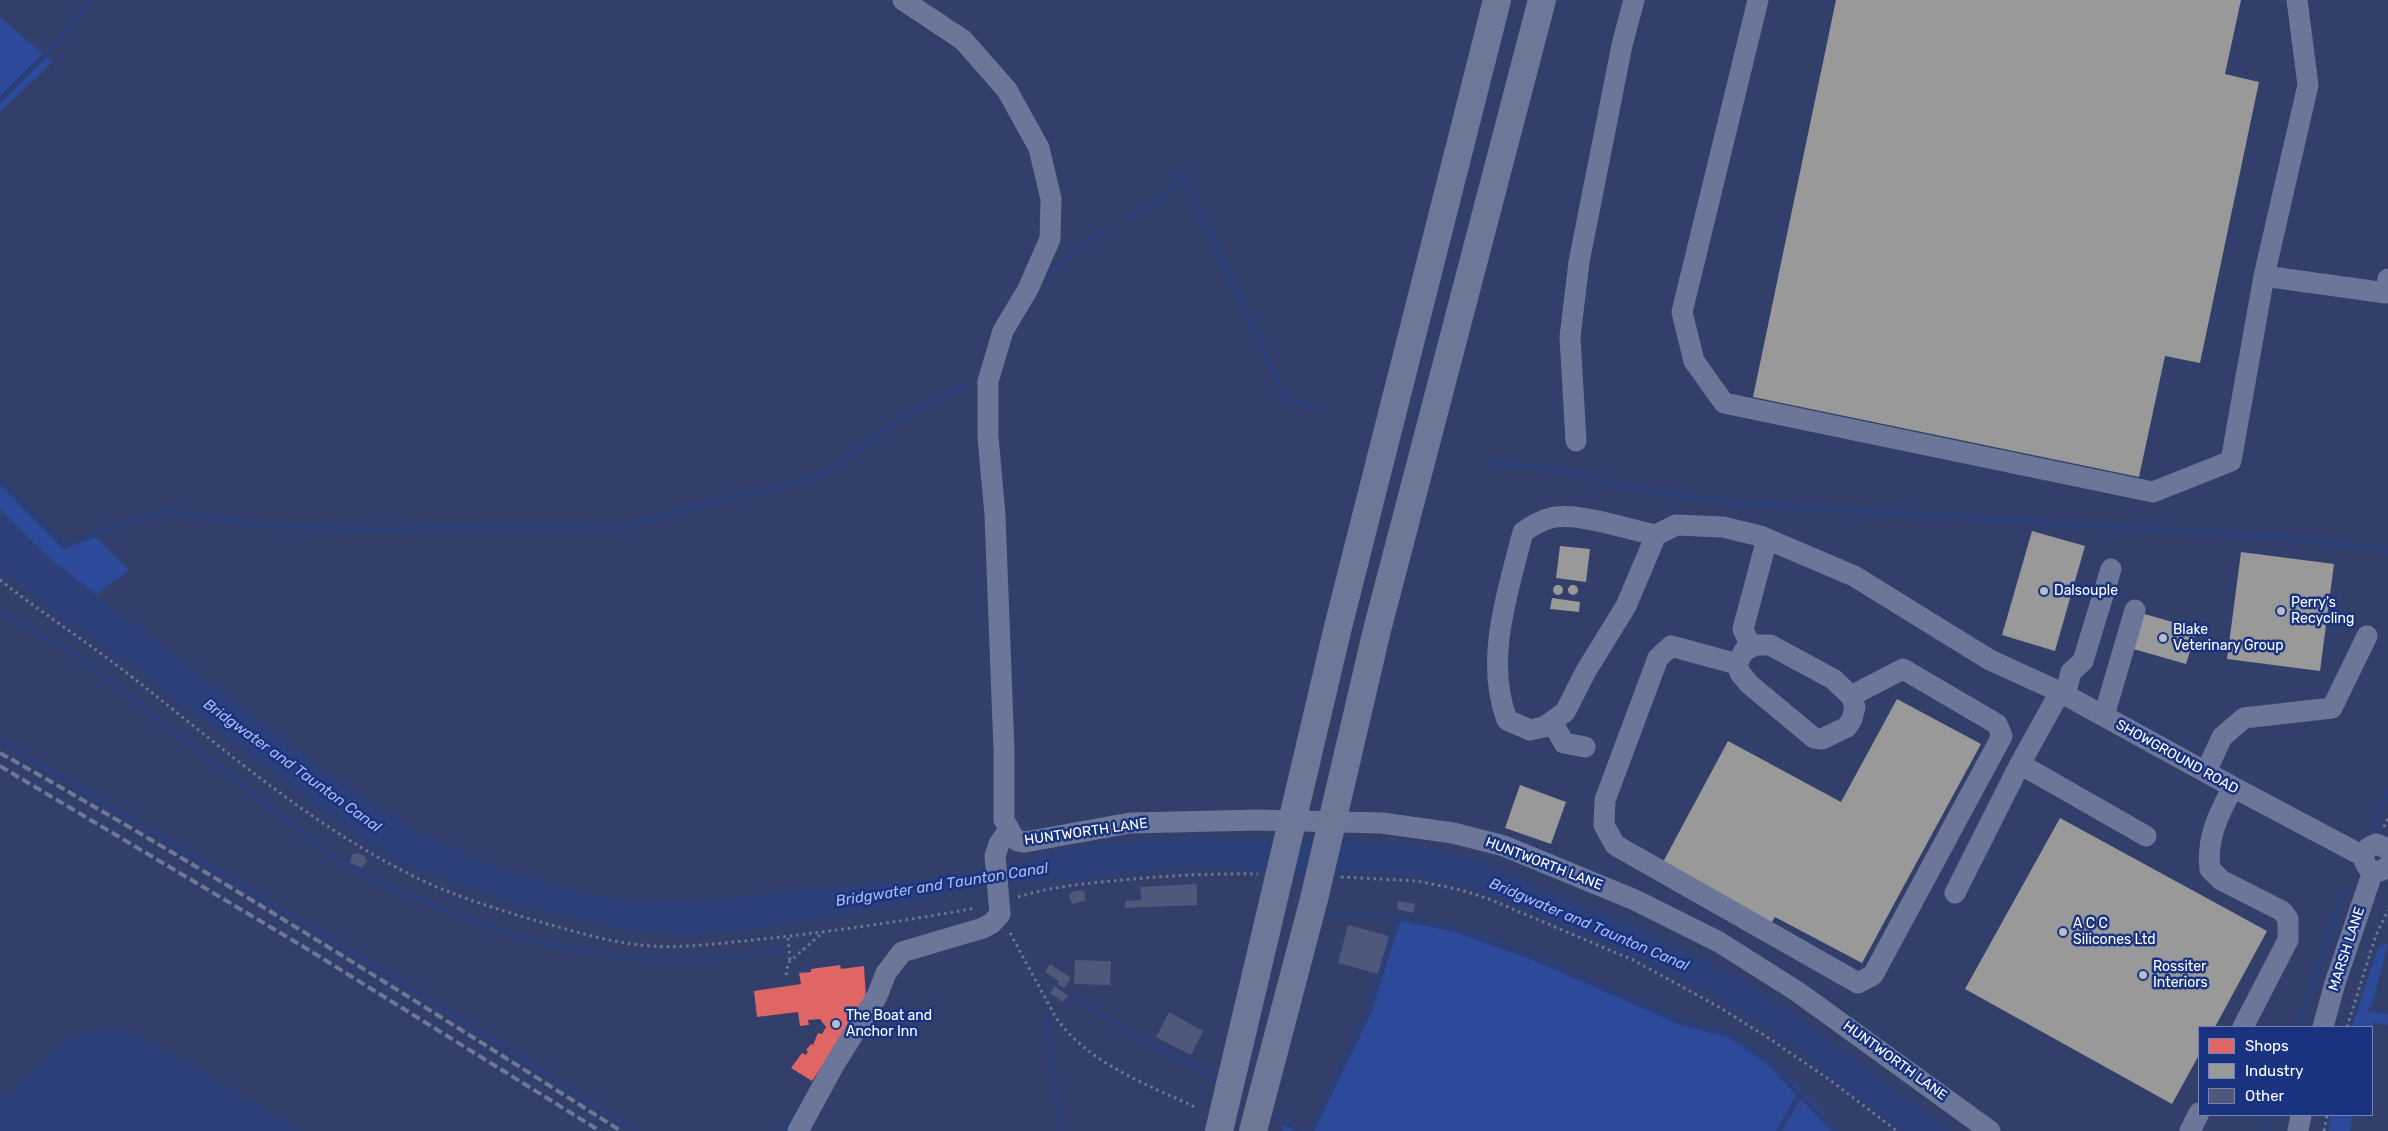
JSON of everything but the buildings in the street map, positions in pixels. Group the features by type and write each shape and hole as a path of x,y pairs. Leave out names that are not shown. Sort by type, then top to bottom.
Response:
{"highway":[{"path":"1218,1131 1338,627 1497,0"},
{"path":"1253,1131 1314,899 1377,630 1542,0"}],"street":[{"name":"HUNTWORTH LANE","path":"903,0 963,40 1008,90 1039,148 1051,199 1050,239 1028,289 1003,331 988,381 988,437 995,515 1004,750 1004,820 1008,831 1018,841 1025,842 1130,823 1259,820 1382,823 1453,833 1504,846 1635,900 1726,947 1798,992 1990,1131"},
{"path":"1576,441 1570,337 1578,271 1622,45 1634,0"},
{"path":"1758,0 1682,312 1694,361 1724,403 2153,492 2231,461 2264,276 2308,85 2296,0"},
{"path":"2264,276 2386,293 2388,279"},
{"path":"1553,517 1575,517 1656,536 1626,606 1586,671 1565,712 1544,727 1530,730 1507,720 1497,682 1499,629 1523,532 1534,524 1553,517"},
{"name":"SHOWGROUND ROAD","path":"1656,536 1676,525 1723,527 1767,539 1854,576 1990,660 2062,693 2232,787 2381,854"},
{"path":"1751,647 1743,629 1767,539"},
{"path":"1955,893 2020,764 2062,693 2071,672 2083,661 2112,569"},
{"path":"2104,716 2135,610"},
{"path":"2206,772 2222,737 2244,718 2332,708 2367,636"},
{"path":"1770,645 1833,679 1851,696 1855,707 1847,727 1822,739 1814,738 1749,684 1740,673 1737,664 1744,650 1751,647 1770,645"},
{"path":"1737,664 1671,646 1658,658 1605,800 1604,825 1615,845 1858,983 1873,975 2002,736 1998,724 1903,669 1851,696"},
{"path":"1552,722 1564,742 1585,747"},
{"path":"2020,764 2146,836"},
{"path":"2232,787 2214,827 2208,854 2210,869 2222,880 2282,911 2288,919 2288,940 2244,1026"},
{"path":"798,1131 834,1065 877,996 886,973 902,952 983,928 992,923 1000,900 995,856 999,844 1008,831"},
{"name":"MARSH LANE","path":"2323,1026 2334,983 2381,854"},
{"path":"2190,1131 2198,1115"},
{"path":"2298,1131 2301,1116"}],"path":[{"path":"0,580 118,666 308,811 407,873 498,910 596,938 651,946 699,946 788,938 900,922 1058,887 1204,873 1263,874"},
{"path":"1331,876 1417,881 1461,890 1489,899 1633,960 1719,1007 1768,1037 1830,1080 1897,1131"},
{"path":"1000,900 1064,1030 1076,1041 1112,1066 1197,1108"},
{"path":"2347,1026 2376,935 2388,910"},
{"path":"790,961 821,934"},
{"path":"786,975 790,961 788,938"},
{"path":"2324,1131 2326,1116"}],"shaded area":[{"path":"0,17 53,62 0,112"},
{"path":"0,481 64,546 94,535 129,570 96,595 49,558 0,510"},
{"path":"1402,916 1453,926 1492,939 1566,968 1598,985 1681,1019 1731,1033 1761,1053 1796,1084 1839,1131 1314,1131 1371,1013"},
{"path":"2388,944 2371,1009 2388,1012 2388,1025 2373,1023 2373,1026 2352,1026 2378,948 2381,945"},
{"path":"2331,1116 2353,1116 2350,1131 2329,1131"},
{"path":"1285,1118 1304,1131 1282,1131"}],"water":[{"name":"Bridgwater and Taunton Canal","path":"0,510 49,558 316,764 407,826 491,865 586,894 636,901 739,898 802,889 952,877 970,872 1014,867 1026,859 1046,852 1100,843 1197,838 1360,841 1430,847 1495,867 1556,894 1631,923 1735,976 1799,1018 1950,1131 1903,1131 1865,1104 1768,1028 1711,994 1602,941 1490,894 1454,883 1420,877 1386,874 1247,871 1188,866 1084,879 991,883 934,896 923,902 895,904 880,909 758,929 700,934 654,933 596,924 517,905 400,863 355,836 128,663 31,596 0,569"},
{"path":"109,1026 130,1031 184,1059 300,1131 0,1131 0,1094 8,1093 62,1042 85,1032"}],"waterway":[{"path":"0,100 54,46 91,0"},
{"path":"1128,217 1146,209 1159,200 1171,189 1182,173 1286,399 1320,411"},
{"path":"1043,279 1082,244 1108,228"},
{"path":"0,481 64,546 136,519 168,511 255,525 383,530 432,527 624,528 700,505 820,476 899,420 967,385"},
{"path":"1491,463 1560,470 1625,487 1731,503 2267,536 2388,550"},
{"path":"0,613 71,651 336,859 384,885 520,938 563,947 650,960 704,960 779,950"},
{"path":"0,741 68,780 362,958 635,1131"},
{"path":"2372,830 2388,790"},
{"path":"2298,1026 2344,890"},
{"path":"1331,916 1398,918 1451,928 1535,958 1683,1023 1731,1035 1771,1064 1835,1131"},
{"path":"1311,1131 1368,1010 1398,918"},
{"path":"1074,997 1147,1044 1197,1068 1222,1084"},
{"path":"2371,1009 2388,1012"},
{"path":"1047,1017 1060,1131"},
{"path":"1779,1131 1800,1094"},
{"path":"1267,1111 1299,1131"},
{"path":"2264,1131 2273,1116"},
{"path":"785,1131 793,1119"}],"railway":[{"path":"0,753 235,890 390,985 621,1131"},
{"path":"0,766 304,947 600,1131"}],"place":[{"name":"Dalsouple","path":"2044,591"},
{"name":"Perry's Recycling","path":"2281,611"},
{"name":"Blake Veterinary Group","path":"2163,638"},
{"name":"A C C Silicones Ltd","path":"2063,932"},
{"name":"Rossiter Interiors","path":"2143,975"},
{"name":"The Boat and Anchor Inn","path":"836,1024"}]}
